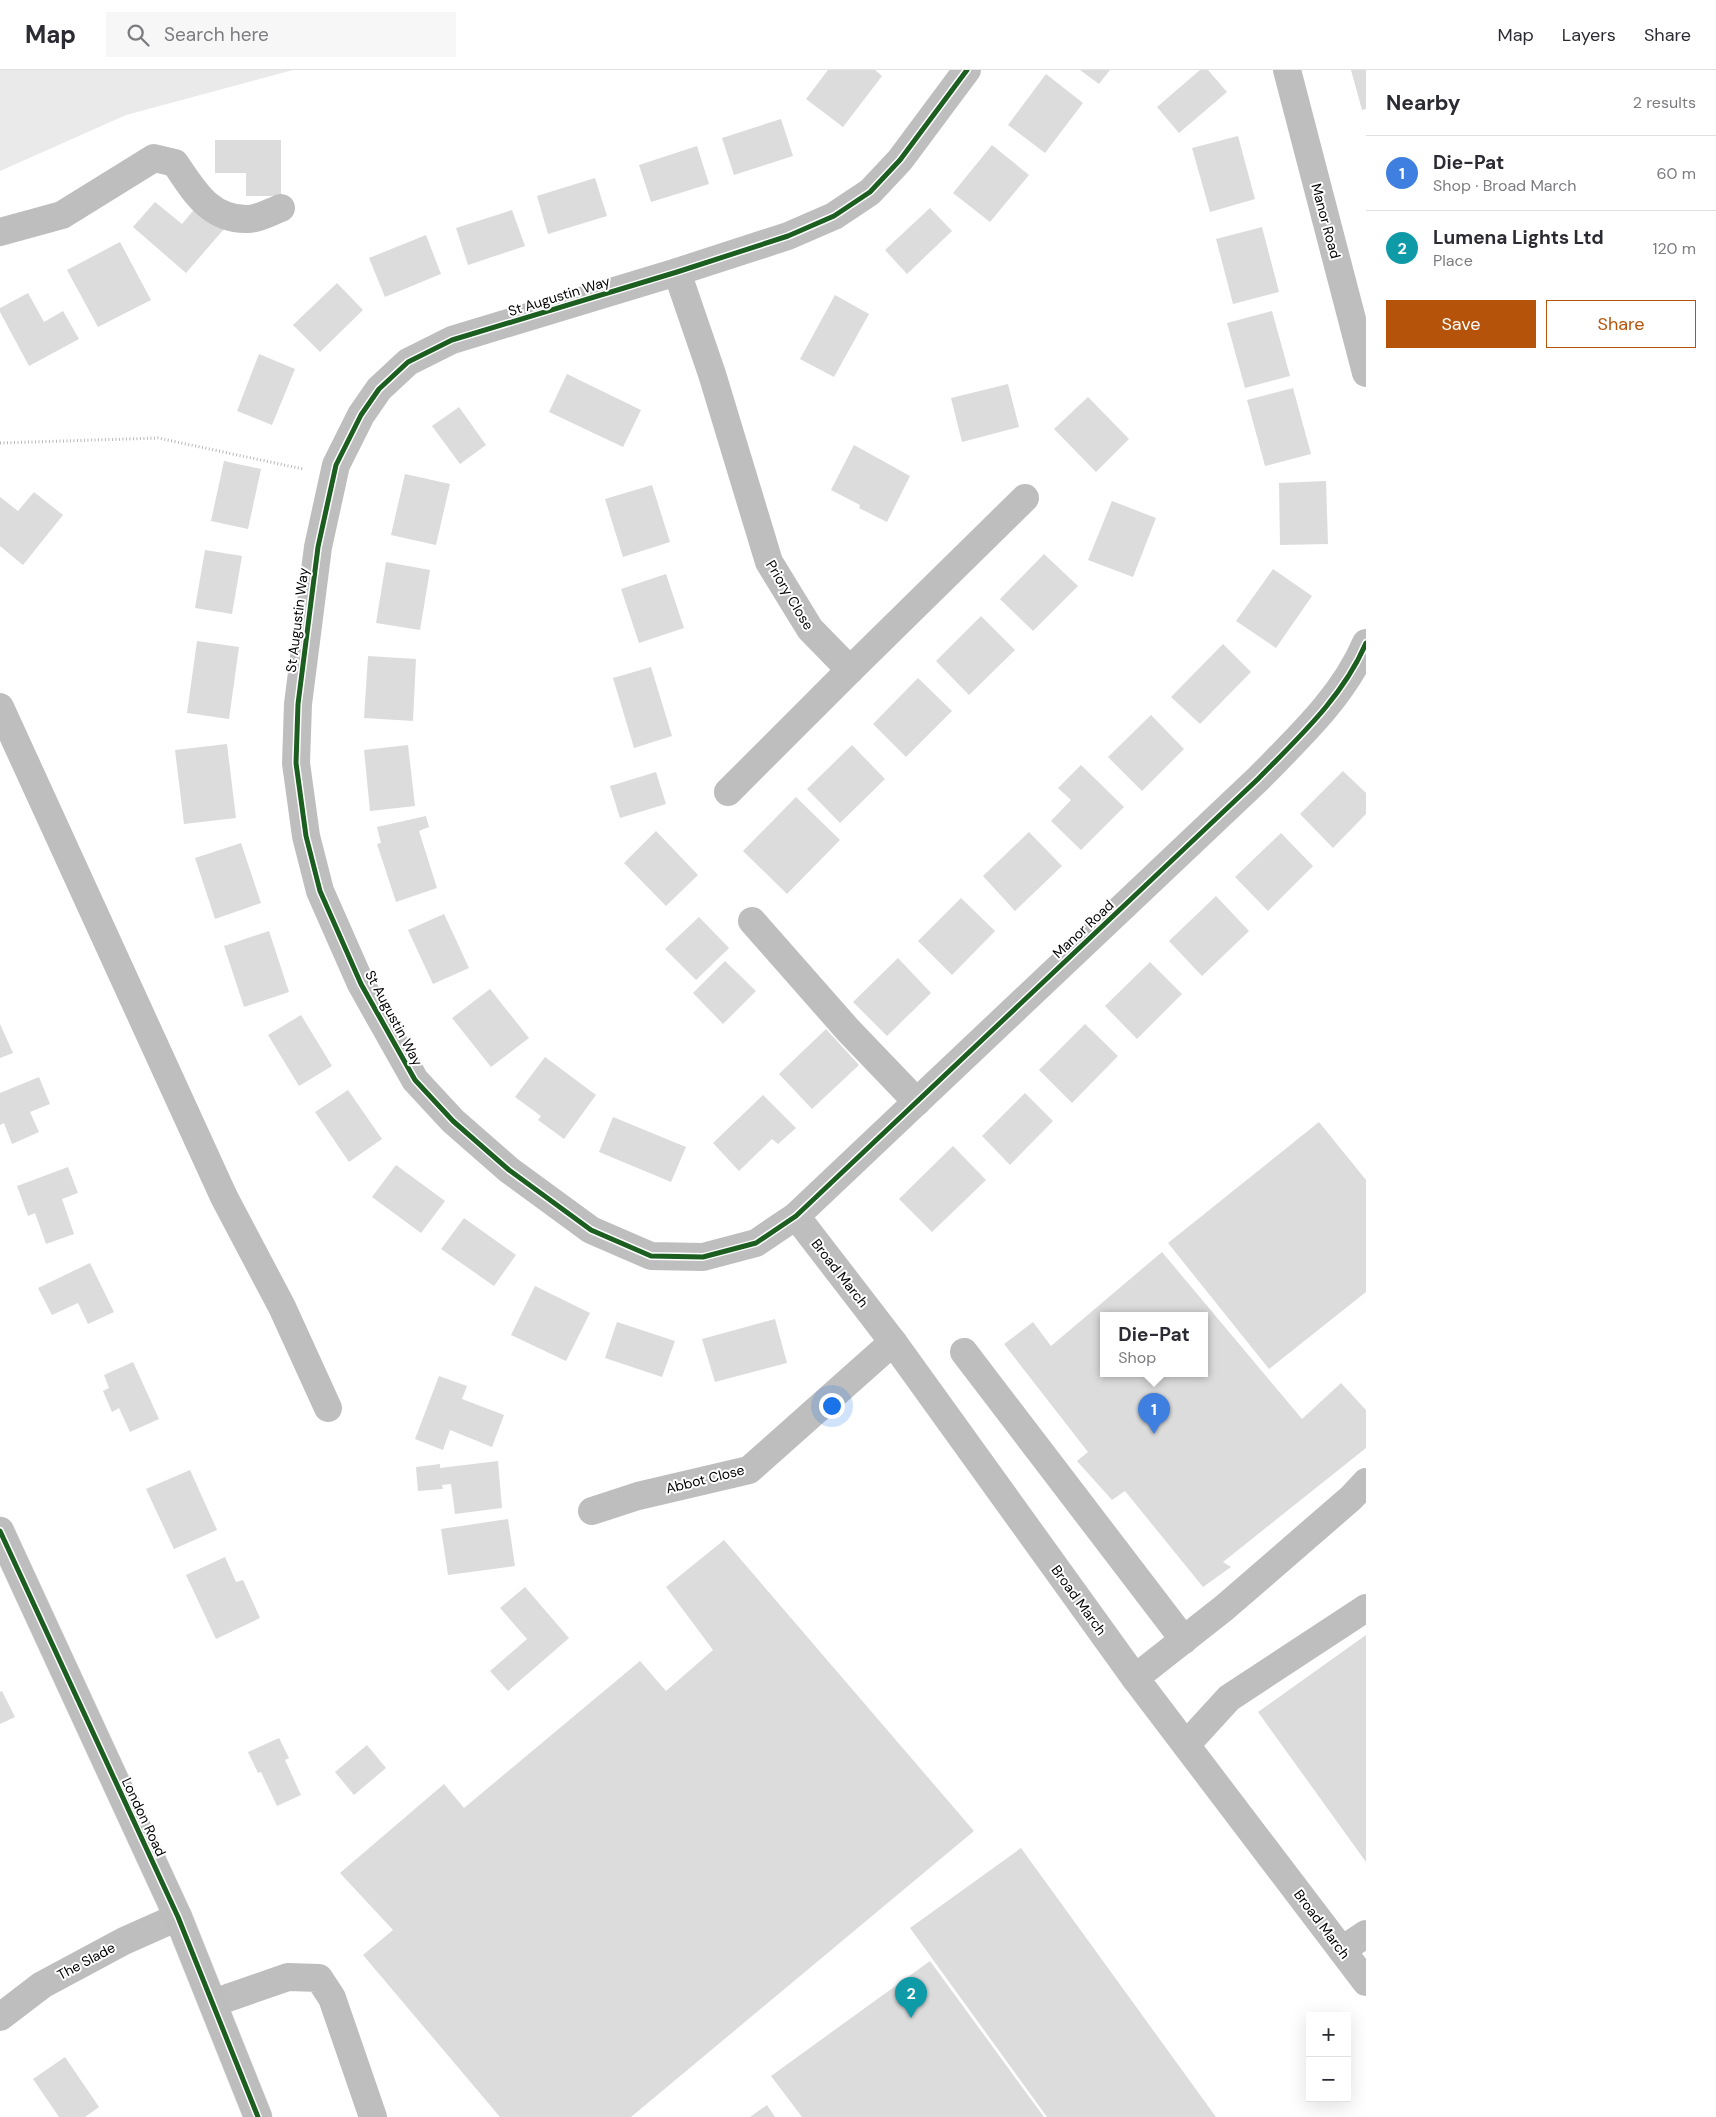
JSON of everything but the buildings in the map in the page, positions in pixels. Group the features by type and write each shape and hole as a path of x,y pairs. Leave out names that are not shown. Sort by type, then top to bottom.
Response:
{"main road":[{"name":"London Road","path":"0,1531 178,1917 258,2117"}],"street":[{"name":"St Augustin Way","path":"796,1216 756,1243 703,1257 651,1256 591,1230 509,1170 453,1121 415,1080 362,984 320,892 306,836 296,763 298,704 318,547 336,464 361,415 379,389 408,362 452,340 677,272 788,236 834,216 870,192 900,160 967,70"},
{"name":"Manor Road","path":"1287,70 1366,373"},
{"path":"0,232 62,215 154,158 175,164 200,200 224,216 250,220 282,208"},
{"name":"Priory Close","path":"677,272 712,374 769,562 810,629 850,670"},
{"path":"728,792 1025,498"},
{"name":"Manor Road","path":"796,1216 1264,773 1314,722 1338,692 1366,643"},
{"path":"0,707 224,1197 282,1307 328,1408"},
{"path":"752,921 848,1030 917,1102"},
{"name":"Broad March","path":"796,1216 894,1342 1135,1678 1366,1982"},
{"name":"Abbot Close","path":"592,1510 638,1496 749,1470 894,1342"},
{"path":"964,1352 1184,1640"},
{"path":"1135,1678 1224,1608 1351,1498 1366,1482"},
{"path":"1186,1745 1229,1698 1366,1608"},
{"name":"The Slade","path":"0,2017 42,1985 124,1941 178,1917"},
{"path":"1342,1950 1366,1934"},
{"path":"212,2003 288,1977 319,1978 332,1998 373,2117"}],"path":[{"path":"0,443 158,438 333,476"}],"shaded area":[{"path":"0,70 293,70 126,115 0,171"}],"cycle path":[{"path":"967,70 900,160 870,192 834,216 788,236 677,272 452,340 408,362 379,389 361,415 336,465 318,547 298,704 296,763 306,836 320,891 361,984 415,1080 453,1121 509,1170 591,1230 651,1256 703,1257 756,1243 796,1216 1258,779 1304,732 1332,699 1356,663 1366,643"},
{"path":"0,1531 178,1917 258,2117"}],"place":[{"name":"Die-Pat","path":"1154,1434"},
{"name":"Lumena Lights Ltd","path":"911,2018"}]}
